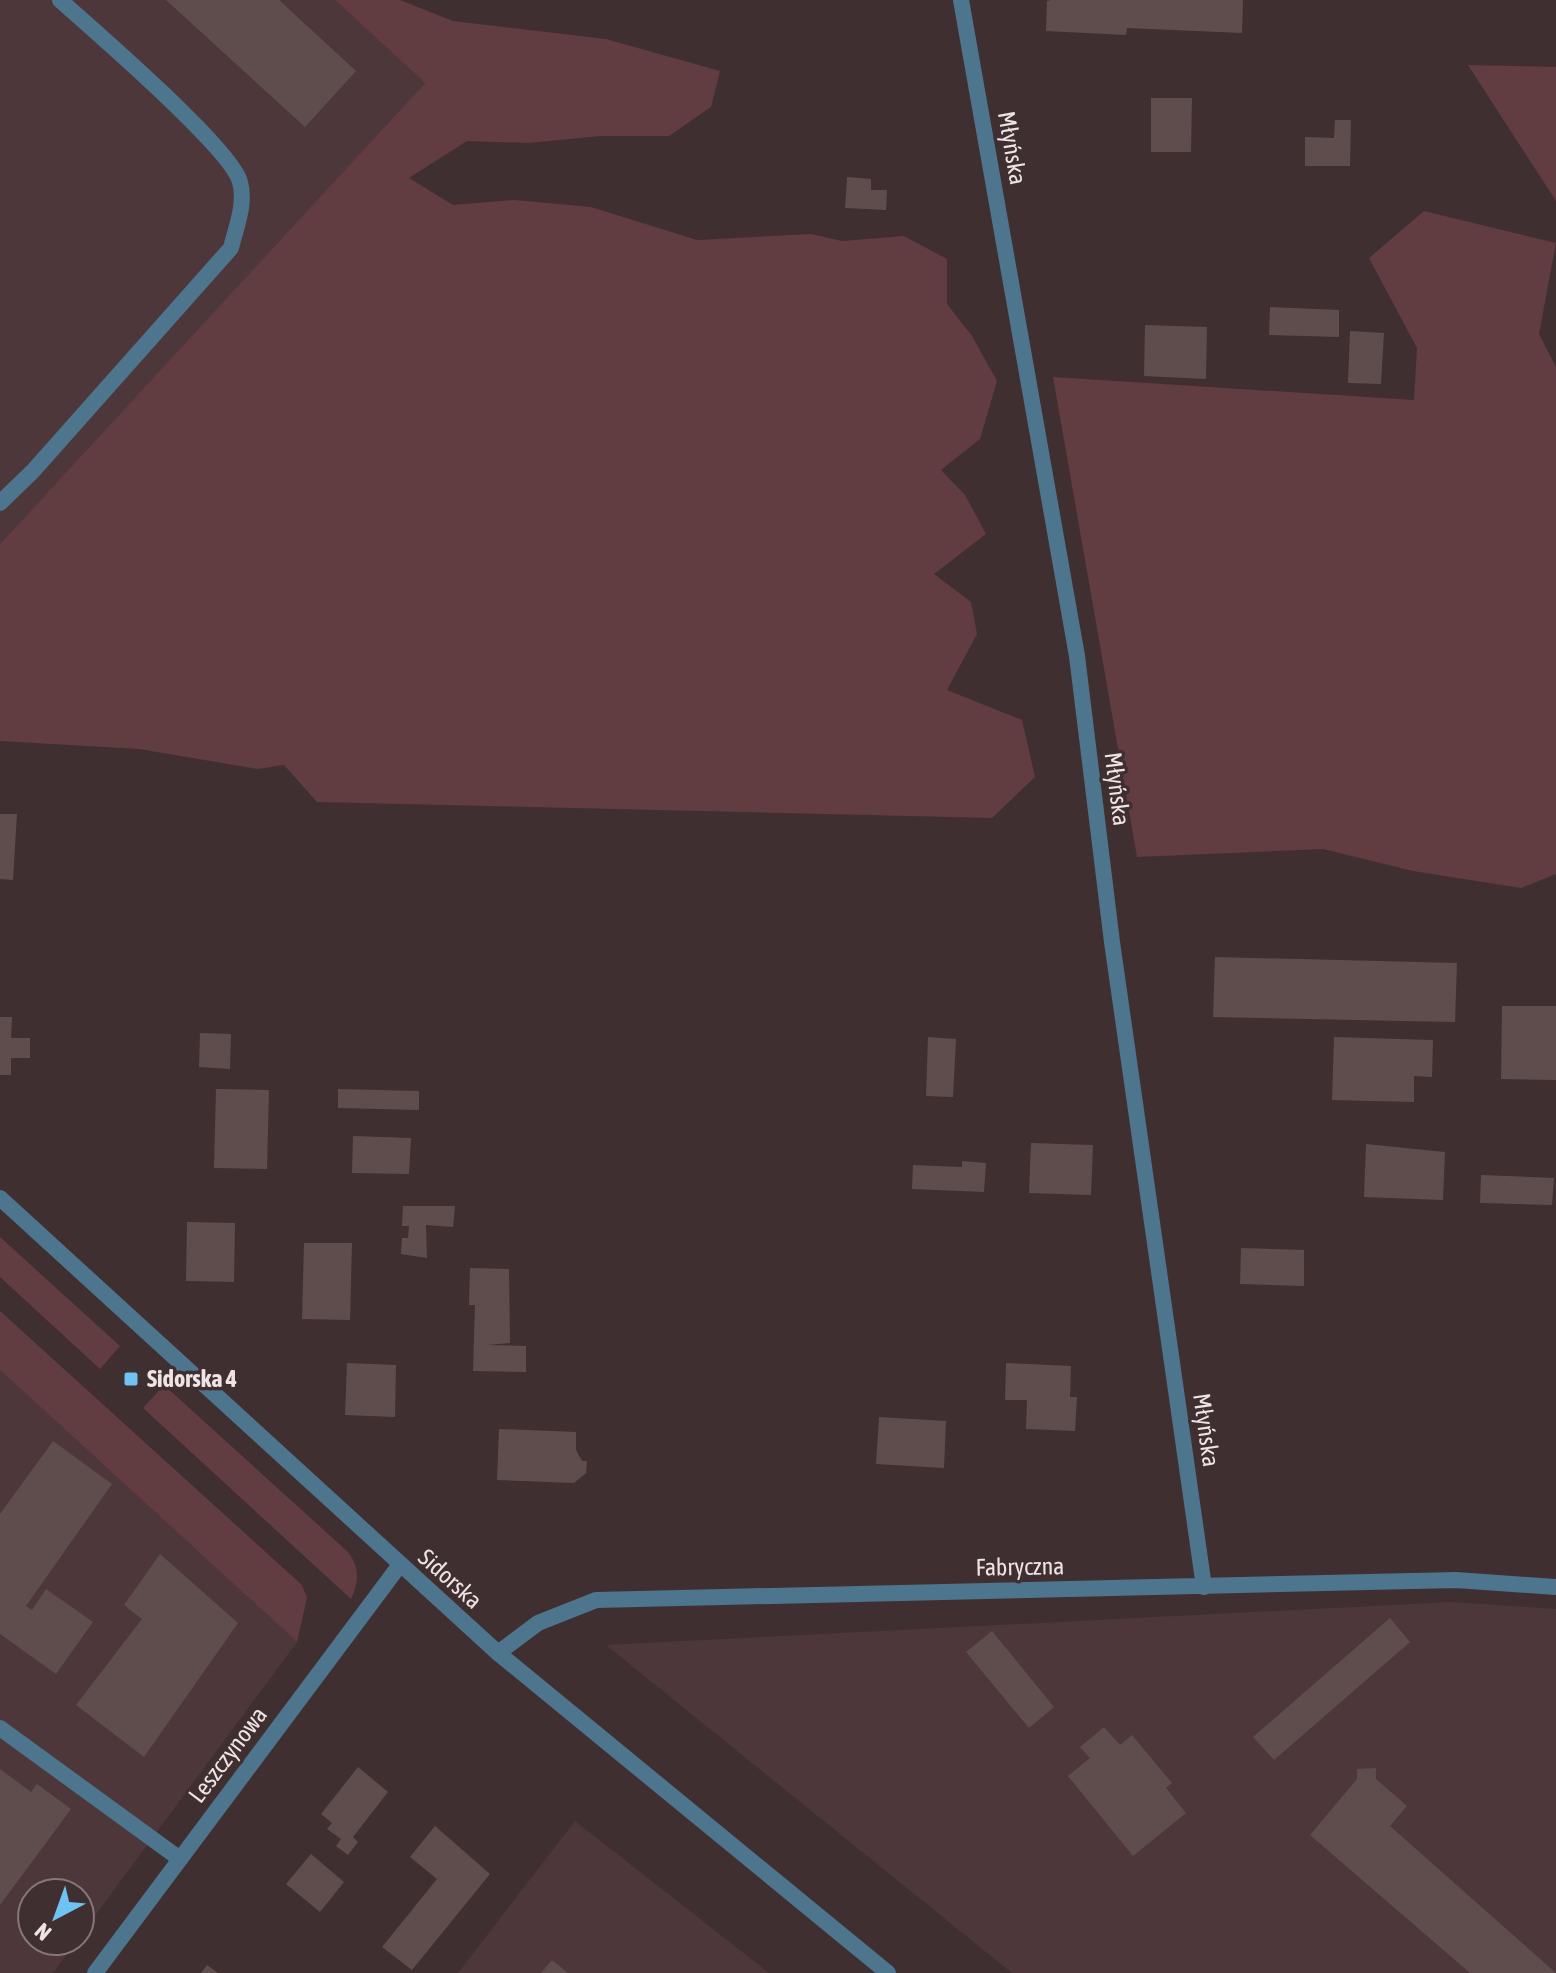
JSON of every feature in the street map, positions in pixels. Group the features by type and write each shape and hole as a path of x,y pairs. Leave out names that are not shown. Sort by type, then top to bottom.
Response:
{"street":[{"path":"0,503 231,248 242,206 240,180 199,129 60,0"},
{"name":"Młyńska","path":"961,0 1077,656 1112,942 1204,1587"},
{"name":"Sidorska","path":"0,1198 399,1566 498,1653 888,1973"},
{"name":"Leszczynowa","path":"95,1973 399,1566"},
{"name":"Fabryczna","path":"498,1653 538,1623 596,1600 1456,1580 1556,1587"},
{"path":"0,1728 180,1859"}],"shaded area":[{"path":"0,0 335,0 425,83 0,544"},
{"path":"335,0 400,0 453,21 606,39 720,71 711,107 669,136 601,136 528,143 467,141 409,178 453,205 514,200 591,207 697,240 811,234 842,241 904,236 947,259 947,304 972,336 997,381 980,439 941,470 965,495 986,534 934,574 971,602 977,634 947,690 1022,720 1035,777 992,818 317,802 284,765 258,769 139,749 0,741 0,544 425,83"},
{"path":"1468,65 1556,67 1556,201"},
{"path":"1424,211 1556,243 1539,334 1556,367 1556,874 1521,888 1413,871 1323,849 1137,857 1053,377 1414,400 1417,348 1369,258"},
{"path":"0,1237 120,1346 100,1369 0,1277"},
{"path":"0,1311 302,1585 307,1598 297,1642 0,1370"},
{"path":"0,1370 297,1642 96,1914 96,1877 16,1877 16,1957 64,1957 53,1973 0,1973"},
{"path":"164,1385 348,1552 357,1575 351,1599 143,1408"},
{"path":"1451,1602 1556,1609 1556,1973 1012,1973 606,1645"},
{"path":"575,1821 769,1973 458,1973"}],"building":[{"path":"166,0 279,0 356,71 305,127"},
{"path":"1243,0 1242,33 1127,28 1126,35 1046,31 1047,1"},
{"path":"1151,98 1192,98 1191,152 1151,152"},
{"path":"1335,120 1351,120 1350,166 1305,166 1305,137 1334,138"},
{"path":"847,177 871,179 871,190 887,190 886,210 845,208"},
{"path":"1270,307 1339,310 1339,337 1269,335"},
{"path":"1145,325 1207,327 1206,379 1144,376"},
{"path":"1350,331 1384,333 1381,384 1348,383"},
{"path":"0,814 17,814 13,880 0,879"},
{"path":"1215,957 1457,963 1455,1022 1213,1017"},
{"path":"1502,1006 1556,1006 1556,1080 1501,1079"},
{"path":"0,1017 12,1017 11,1038 30,1038 30,1058 11,1058 11,1075 0,1075"},
{"path":"200,1033 231,1034 230,1069 199,1067"},
{"path":"928,1037 956,1039 953,1097 926,1096"},
{"path":"1334,1037 1433,1040 1432,1077 1414,1076 1414,1102 1332,1100"},
{"path":"216,1089 269,1090 267,1169 214,1168"},
{"path":"338,1089 419,1091 419,1110 338,1108"},
{"path":"353,1136 411,1138 409,1174 352,1173"},
{"path":"1031,1143 1093,1145 1091,1195 1029,1193"},
{"path":"1366,1144 1445,1152 1443,1200 1364,1197"},
{"path":"962,1161 986,1163 984,1192 912,1189 913,1165 962,1167"},
{"path":"1481,1175 1554,1178 1552,1205 1480,1203"},
{"path":"403,1206 455,1206 453,1227 426,1225 427,1258 401,1254 402,1238 408,1238 409,1226 402,1226"},
{"path":"187,1222 235,1223 234,1282 186,1281"},
{"path":"304,1243 352,1243 350,1320 302,1319"},
{"path":"1241,1248 1304,1250 1304,1286 1240,1284"},
{"path":"470,1268 509,1269 510,1343 487,1345 526,1346 526,1372 473,1371 475,1305 469,1305"},
{"path":"347,1363 396,1365 395,1417 345,1415"},
{"path":"1006,1363 1071,1366 1070,1397 1077,1397 1075,1431 1026,1429 1027,1400 1005,1400"},
{"path":"879,1417 946,1421 944,1468 876,1464"},
{"path":"499,1429 576,1432 576,1450 582,1461 587,1461 586,1473 574,1483 497,1480"},
{"path":"53,1441 112,1484 26,1606 32,1610 46,1589 93,1622 56,1674 0,1634 0,1514"},
{"path":"160,1554 238,1623 144,1757 76,1705 142,1619 124,1605"},
{"path":"1390,1618 1410,1642 1274,1760 1253,1737"},
{"path":"992,1631 1054,1707 1029,1728 966,1652"},
{"path":"1104,1727 1120,1745 1132,1735 1172,1783 1166,1788 1186,1813 1133,1856 1068,1776 1090,1758 1080,1747"},
{"path":"358,1767 388,1792 353,1837 358,1842 348,1855 336,1846 341,1839 327,1829 332,1823 321,1814"},
{"path":"1376,1768 1376,1779 1407,1806 1390,1826 1556,1973 1470,1973 1310,1835 1357,1779 1357,1769"},
{"path":"0,1769 31,1792 37,1784 71,1809 21,1877 16,1877 16,1883 0,1905"},
{"path":"435,1826 490,1874 412,1970 382,1947 437,1879 410,1857"},
{"path":"311,1854 344,1882 320,1912 286,1884"},
{"path":"552,1960 568,1973 541,1973"},
{"path":"207,1965 218,1973 201,1973"}],"place":[{"name":"Sidorska 4","path":"131,1379"}]}
